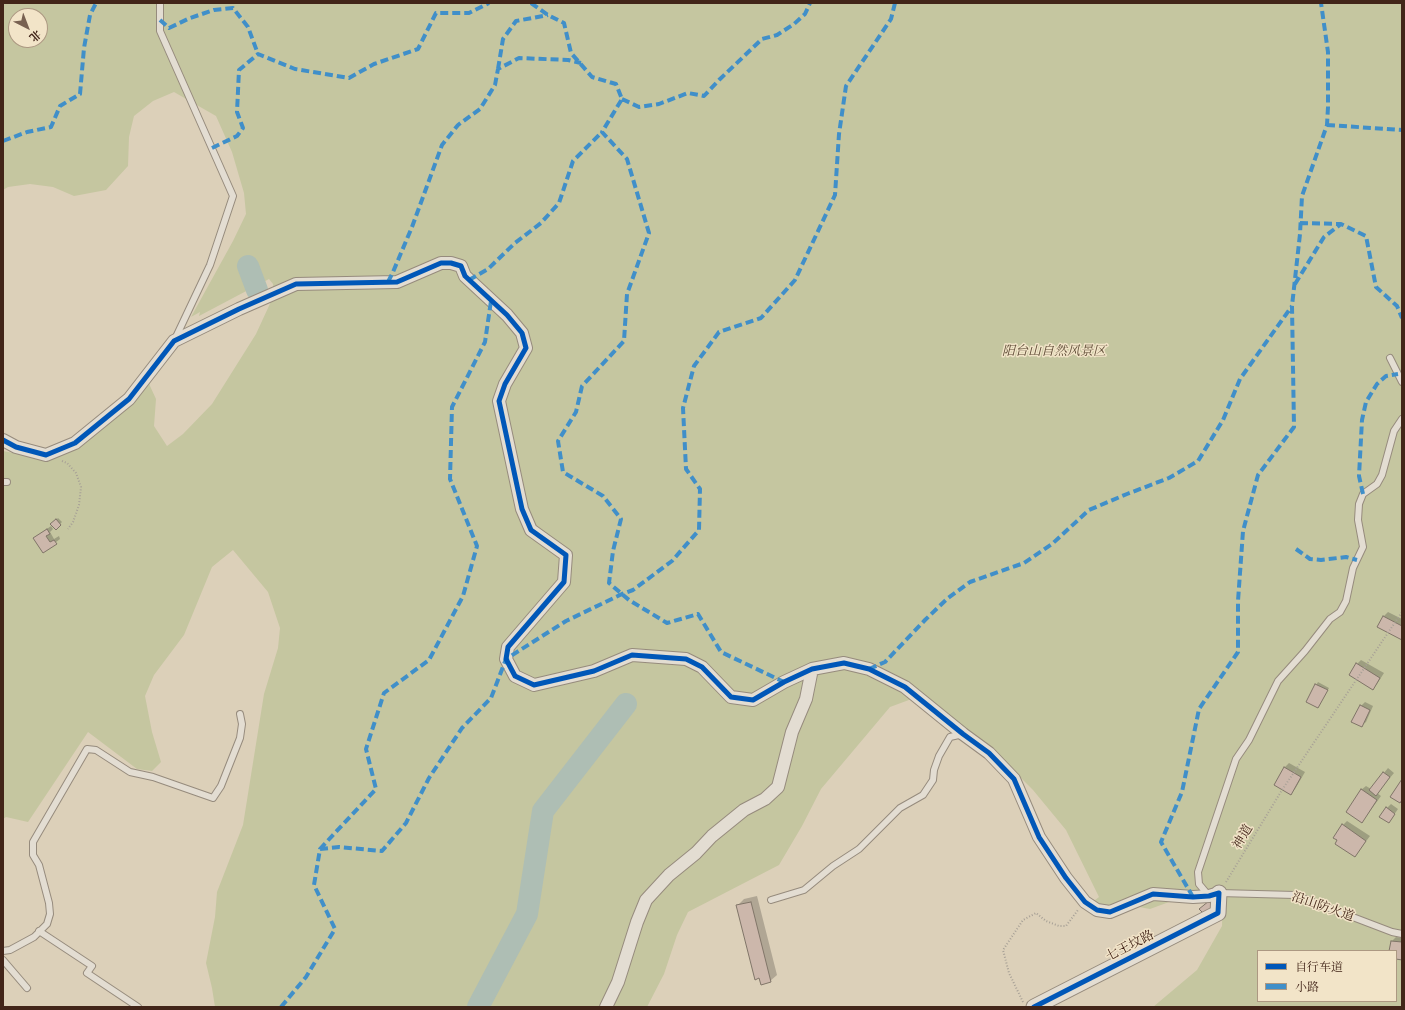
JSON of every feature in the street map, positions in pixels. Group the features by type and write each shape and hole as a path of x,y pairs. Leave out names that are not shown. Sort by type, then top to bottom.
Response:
{"street":[{"path":"3,440 16,447 46,455 75,443 129,399 174,341 239,309 296,284 397,282 441,263 452,263 461,266 465,276 507,315 522,333 526,348 505,384 499,401 522,509 532,530 566,555 564,582 508,647 506,659 515,676 534,684 594,671 632,654 686,659 702,667 731,696 754,700 784,682 812,669 844,664 869,669 905,687 989,753 1014,779 1039,836 1066,878 1085,902 1097,910 1110,912 1153,894 1193,897 1214,894"},
{"path":"606,1007 618,982 637,922 646,900 669,875 696,853 712,836 744,810 766,799 778,787 792,732 806,699 812,669"},
{"name":"七王坟路","path":"1034,1007 1218,913 1214,894"}],"lane":[{"path":"160,3 160,30 233,196 210,265 174,341"},
{"path":"1390,358 1402,382"},
{"path":"1214,894 1199,884 1198,872 1236,759 1249,740 1278,681 1305,651 1330,619 1340,612 1346,601 1353,568 1363,547 1358,520 1359,504 1363,494 1377,484 1382,475 1394,430 1402,419"},
{"path":"3,951 10,950 34,937 47,924 50,914 49,903 38,865 33,855 33,842 87,749 96,750 130,772 153,777 213,798 221,786 240,738 242,724 240,714"},
{"path":"771,900 804,890 833,866 859,849 900,808 923,795 933,780 938,756 950,738 963,734"},
{"name":"沿山防火道","path":"1214,894 1295,894 1392,932 1402,934"},
{"path":"39,931 92,966 87,973 138,1007"},
{"path":"3,960 27,988"}],"path":[{"path":"46,455 67,463 76,473 81,487 79,505 73,522 68,529"},
{"path":"1026,1007 1017,992 1009,973 1003,950 1023,920 1036,913 1046,921 1059,926 1066,926 1085,902"}],"green space":[{"name":"阳台山自然风景区","path":"3,3 1402,3 1402,1007 1153,1007 1197,970 1222,926 1223,891 1180,898 1150,909 1128,905 1113,909 1090,904 1099,897 1066,830 1033,790 990,747 947,714 917,697 890,707 821,789 802,826 779,865 688,912 677,935 664,974 647,1007 215,1007 206,963 215,917 217,892 243,825 264,694 278,648 280,628 268,592 233,550 212,567 184,635 154,675 145,696 152,732 161,762 152,771 137,769 88,732 28,822 6,817 3,819 3,451 34,457 62,453 148,378 156,399 154,426 167,446 183,434 212,404 256,334 274,295 273,284 269,279 199,316 200,312 191,317 233,241 246,214 244,193 232,152 216,116 174,92 153,101 134,116 129,137 128,166 106,190 74,196 53,187 30,184 8,187 3,190"}],"building":[{"path":"56,519 61,525 56,530 50,524"},
{"path":"47,529 50,534 46,536 50,542 54,540 57,544 43,553 33,538"},
{"path":"1383,616 1402,626 1402,640 1377,627"},
{"path":"1356,663 1380,678 1373,690 1349,675"},
{"path":"1315,684 1328,690 1318,708 1306,702"},
{"path":"1360,705 1370,710 1362,727 1351,722"},
{"path":"1284,767 1301,777 1291,795 1274,785"},
{"path":"1383,772 1390,777 1376,796 1369,790"},
{"path":"1402,779 1402,800 1400,803 1390,797"},
{"path":"1361,789 1377,800 1362,823 1346,812"},
{"path":"1386,807 1395,814 1389,823 1379,817"},
{"path":"1342,824 1366,841 1355,857 1335,844 1337,840 1333,838"},
{"path":"1209,901 1214,906 1204,914 1199,909"},
{"path":"751,902 771,982 761,985 759,978 755,980 736,905"},
{"path":"1391,941 1402,942 1402,960 1397,959 1397,950 1389,950"}],"waterway":[{"path":"248,266 257,290"},
{"path":"478,1007 527,914 543,811 626,704"}],"marked path":[{"path":"3,141 27,132 51,127 60,106 80,94 84,48 90,15 96,3"},
{"path":"212,148 237,136 243,128 237,112 239,70 258,54 295,69 349,78 374,64 418,49 436,13 469,13 489,3"},
{"path":"531,3 548,15 564,23 571,53 592,77 616,84 622,99 602,132 627,159 649,233 627,294 624,341 582,386 576,412 558,441 563,472 603,496 621,519 613,551 609,583 629,600 667,623 698,614 721,652 784,682"},
{"path":"622,99 639,107 659,104 688,93 704,96 762,39 777,35 794,24 805,14 810,3"},
{"path":"320,849 339,847 382,851 406,823 429,778 462,728 491,698 506,659 566,621 633,590 672,561 699,530 700,489 686,469 683,408 694,366 719,332 761,318 795,280 835,195 839,134 846,86 891,19 895,3"},
{"path":"1193,897 1161,842 1182,792 1199,709 1238,652 1238,601 1243,531 1258,475 1294,427 1292,306 1300,234 1302,196 1327,125 1328,52 1321,3"},
{"path":"160,20 169,28 190,18 214,10 233,8 248,27 258,54"},
{"path":"498,69 503,39 516,21 548,15"},
{"path":"388,282 412,227 442,145 458,125 480,109 495,85 498,69 519,58 568,60 581,63"},
{"path":"1327,125 1402,130"},
{"path":"469,280 488,269 515,243 541,223 559,203 573,161 602,132"},
{"path":"1300,223 1341,224 1366,236 1376,287 1397,306 1402,318"},
{"path":"1295,284 1324,237 1341,224"},
{"path":"281,1007 306,977 335,929 314,885 320,849 376,789 366,749 384,693 429,660 463,596 477,546 450,479 452,407 485,342 491,301"},
{"path":"869,669 885,662 948,598 970,582 1024,563 1052,544 1089,510 1169,478 1198,461 1223,420 1240,379 1292,306"},
{"path":"1363,494 1359,476 1362,420 1366,402 1377,384 1386,376 1398,374"},
{"path":"1296,549 1310,559 1321,560 1346,557 1357,560"}],"cycle path":[{"path":"3,440 16,447 46,455 75,443 129,399 174,341 239,309 296,284 397,282 441,263 451,263 461,266 465,276 507,315 522,333 526,348 505,384 499,401 522,509 531,530 566,555 564,582 508,647 506,659 515,676 534,685 594,671 632,655 686,659 702,667 731,697 753,700 784,682 812,669 844,663 869,669 905,687 989,753 1014,779 1039,837 1066,878 1085,902 1097,910 1110,912 1153,894 1193,897 1209,896 1219,893 1218,913 1034,1007"}]}
